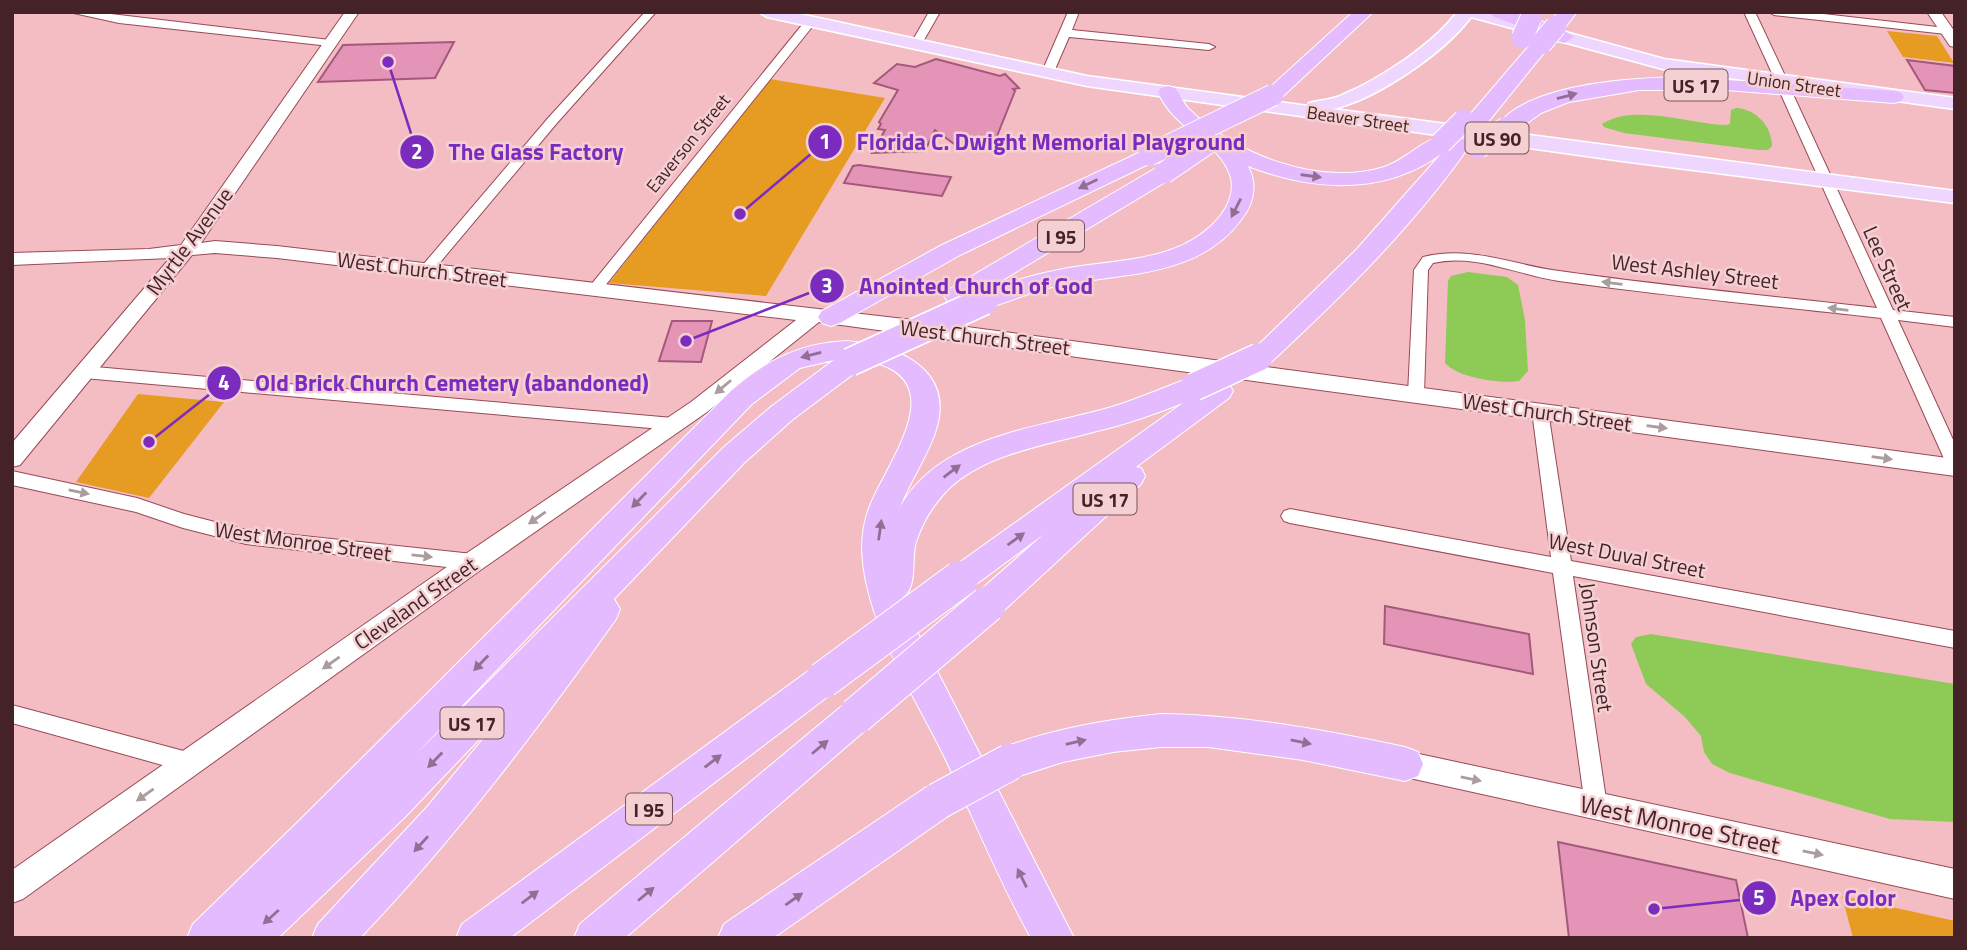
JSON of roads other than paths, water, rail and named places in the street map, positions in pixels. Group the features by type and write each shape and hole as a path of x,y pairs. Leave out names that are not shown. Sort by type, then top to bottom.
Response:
{"highway":[{"name":"I 95","path":"332,938 401,866 470,787 535,704 645,554 689,501 758,433 850,362 957,296 1157,164 1279,95 1364,12"},
{"path":"1499,12 1563,25"},
{"path":"1470,121 1532,41 1532,15"},
{"path":"1168,92 1176,108 1205,131 1240,154 1271,168 1307,176 1361,178 1395,172 1460,145 1470,121 1532,41 1563,25"},
{"name":"US 17","path":"1428,186 1460,145 1507,127 1534,108 1553,100 1601,89 1685,85 1783,86 1894,97"},
{"path":"850,362 984,302 1045,280 1168,259 1193,250 1213,238 1232,218 1241,199 1243,186 1241,174 1231,156 1205,131"},
{"path":"823,316 951,250 1157,164"},
{"name":"I 95","path":"476,938 960,579 1206,389 1259,357 1346,275 1428,186"},
{"path":"207,938 316,831 725,413 771,373 797,359 818,352 839,351 884,357 909,369 923,391 925,409 922,430 886,504 878,540 882,582 906,641 1030,895 1055,938"},
{"path":"906,641 895,589 899,547 913,513 943,478 973,457 998,447 1206,389"},
{"name":"US 17","path":"594,938 988,604 1091,512 1206,389"},
{"name":"US 17","path":"248,938 364,831 689,501"},
{"path":"738,938 938,801 1010,762 1062,745 1105,736 1190,729 1280,738 1405,764"}],"main road":[{"name":"Myrtle Avenue","path":"330,43 352,12"},
{"name":"Beaver Street","path":"766,12 792,15 810,22 1047,74 1168,92 1279,95 1825,181 1955,197"},
{"path":"1279,95 1320,106 1355,97 1440,39 1466,12"},
{"name":"Union Street","path":"1473,12 1563,25 1663,64 1783,86"},
{"path":"1934,12 1950,37"},
{"name":"US 17","path":"1894,97 1955,104"}],"street":[{"path":"74,12 119,20 330,43"},
{"path":"427,269 553,120 651,12"},
{"path":"916,45 935,12"},
{"path":"1047,74 1074,12"},
{"name":"Lee Street","path":"1749,12 1955,466"},
{"path":"1774,12 1950,37"},
{"name":"Eaverson Street","path":"595,289 810,22"},
{"path":"1065,33 1209,47"},
{"name":"Myrtle Avenue","path":"12,459 187,250 330,43"},
{"name":"West Church Street","path":"12,259 149,255 215,247 265,251 823,316 1955,466"},
{"name":"West Ashley Street","path":"1416,394 1422,270 1424,264 1432,258 1451,256 1509,264 1558,276 1955,322"},
{"name":"Cleveland Street","path":"12,888 823,316"},
{"path":"85,372 673,424"},
{"name":"Johnson Street","path":"1540,411 1596,806"},
{"name":"West Monroe Street","path":"12,478 138,505 183,522 246,537 473,562"},
{"name":"West Duval Street","path":"1290,516 1955,640"},
{"path":"12,714 191,763"},
{"name":"West Monroe Street","path":"1405,764 1955,884"}],"place":[{"name":"The Glass Factory","path":"388,62"},
{"name":"Florida C. Dwight Memorial Playground","path":"740,214"},
{"name":"Anointed Church of God","path":"686,341"},
{"name":"Old Brick Church Cemetery (abandoned)","path":"149,442"},
{"name":"Apex Color","path":"1654,909"}]}
